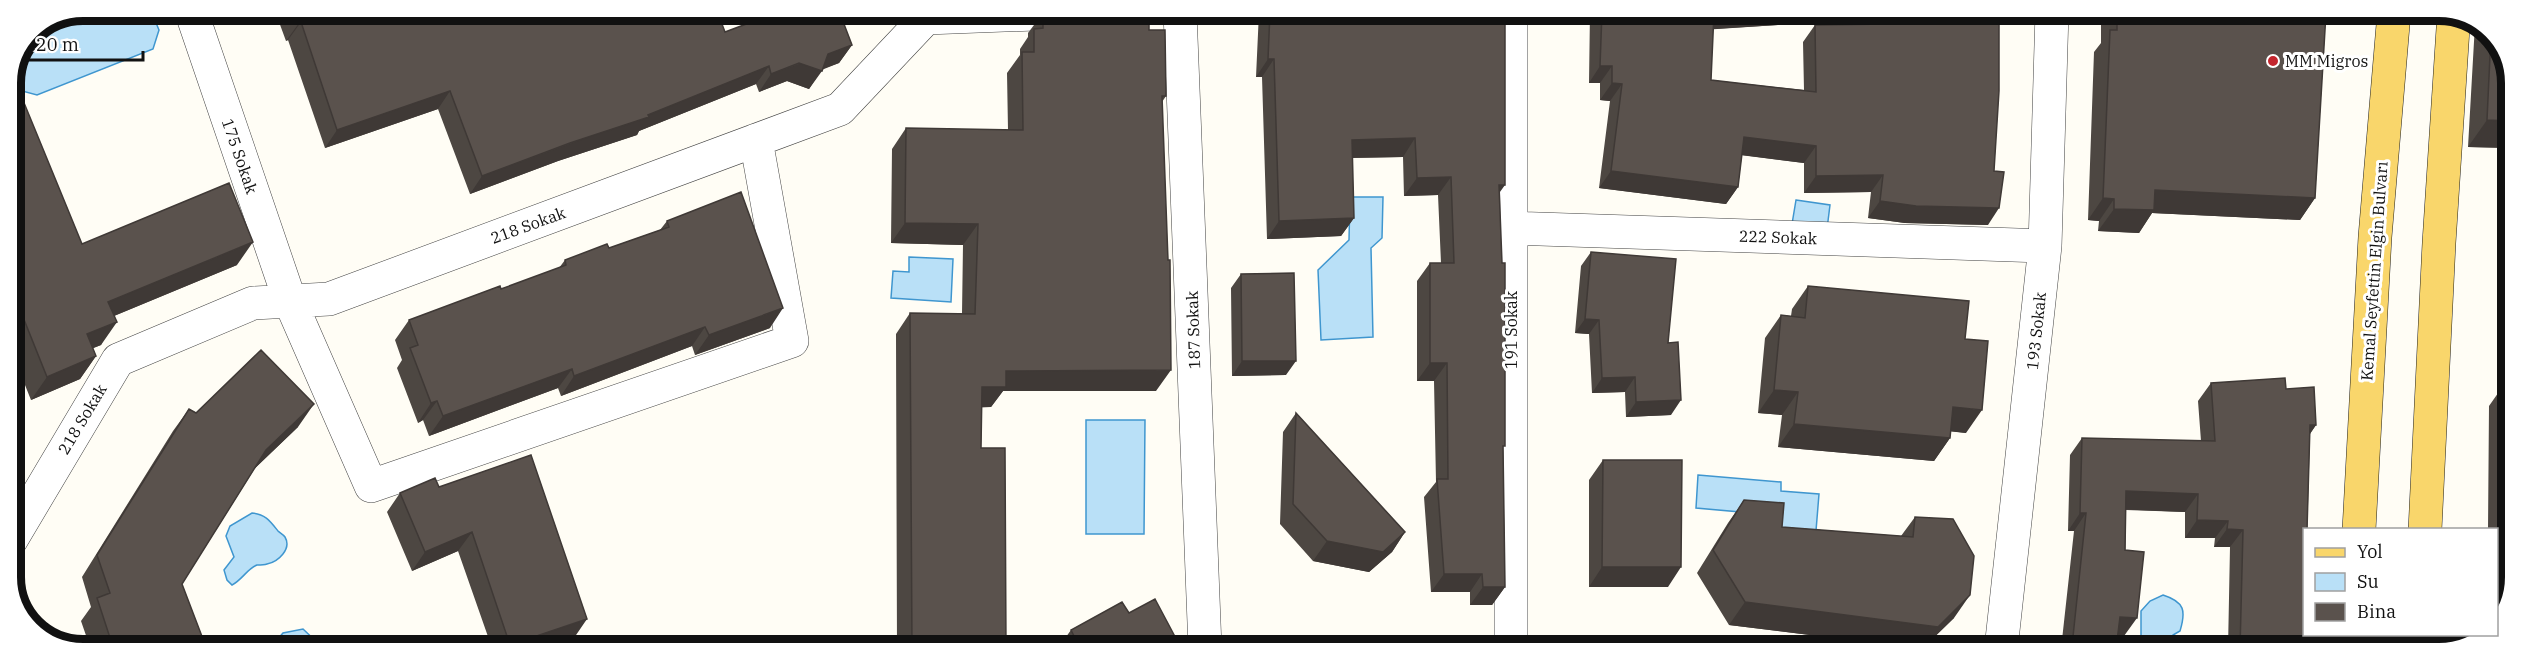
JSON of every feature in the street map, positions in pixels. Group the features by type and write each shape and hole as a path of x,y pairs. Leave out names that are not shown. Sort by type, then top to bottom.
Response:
{"main road":[{"name":"Kemal Seyfettin Elgin Bulvarı","path":"2360,528 2375,237 2393,21"},
{"path":"2425,528 2439,243 2453,23"}],"street":[{"name":"175 Sokak","path":"194,21 290,301 371,486 792,341 756,140"},
{"name":"218 Sokak","path":"21,523 118,360 253,303 329,299 840,109 921,21"},
{"name":"187 Sokak","path":"1180,21 1212,639"},
{"name":"191 Sokak","path":"1511,21 1511,639"},
{"name":"193 Sokak","path":"2002,639 2045,246 2052,21"},
{"name":"222 Sokak","path":"1511,228 2045,246"}],"water":[{"path":"155,21 159,30 153,49 37,95 22,91 22,71 26,59 31,48 48,31 71,22"},
{"path":"1350,197 1383,197 1382,238 1371,248 1373,337 1321,340 1318,270 1349,240"},
{"path":"1796,200 1830,205 1827,229 1792,224"},
{"path":"909,257 953,259 951,302 891,298 893,271 909,272"},
{"path":"1086,420 1145,420 1144,534 1086,534"},
{"path":"1698,475 1781,482 1781,491 1819,494 1815,543 1773,540 1774,515 1696,508"},
{"path":"252,513 264,516 270,521 285,537 287,546 283,554 275,561 253,567 232,585 227,580 224,570 234,557 226,536 230,526"},
{"path":"2163,595 2180,604 2183,618 2180,631 2173,635 2173,639 2141,639 2141,611 2150,601"},
{"path":"303,629 314,639 278,639 283,633"}],"building":[{"path":"298,21 721,21 725,32 754,21 843,21 852,45 828,54 822,71 799,63 771,74 769,66 648,115 649,117 570,143 482,176 450,91 337,130 301,22"},
{"path":"1043,21 1149,21 1149,30 1165,30 1166,96 1162,96 1168,260 1170,260 1171,370 1006,371 1006,387 982,387 981,448 1005,448 1006,639 912,639 910,313 975,314 978,224 905,223 906,128 1023,130 1022,52 1034,52 1034,29 1043,28"},
{"path":"1270,21 1505,21 1505,185 1499,185 1502,263 1505,263 1505,446 1503,446 1505,587 1483,587 1482,574 1444,574 1437,479 1448,479 1447,363 1430,363 1430,263 1454,263 1451,177 1417,178 1415,138 1352,140 1354,218 1279,221 1274,59 1268,59"},
{"path":"1602,21 1714,21 1711,80 1816,92 1815,25 1890,24 1890,21 1999,21 1999,91 1994,171 2004,172 1999,208 1916,206 1880,201 1883,175 1816,176 1816,146 1744,137 1738,187 1611,171 1622,84 1612,83 1612,66 1600,66"},
{"path":"2117,21 2326,21 2315,198 2155,190 2154,210 2114,209 2114,199 2103,198 2110,30 2117,30"},
{"path":"2490,48 2500,71 2501,121 2487,120"},
{"path":"21,95 82,244 229,183 253,242 108,302 117,322 87,334 96,356 47,377 21,312"},
{"path":"741,192 783,308 709,335 705,327 574,376 572,369 443,416 437,401 431,403 410,348 418,345 409,320 500,286 501,289 566,265 565,260 607,244 609,248 669,227 667,221"},
{"path":"1591,252 1676,259 1668,343 1678,342 1681,400 1636,402 1635,377 1602,378 1599,320 1585,319"},
{"path":"1294,273 1296,361 1242,361 1241,274"},
{"path":"1808,286 1969,301 1965,339 1988,341 1982,410 1953,407 1950,438 1794,424 1798,392 1774,390 1781,315 1805,318"},
{"path":"261,350 314,404 266,450 182,584 203,639 110,639 97,598 110,593 97,555 189,409 196,413"},
{"path":"2285,378 2286,389 2314,387 2316,425 2310,425 2307,528 2303,528 2304,639 2240,639 2243,530 2227,529 2228,521 2197,520 2198,494 2126,491 2125,550 2144,552 2137,618 2120,617 2117,639 2073,639 2086,513 2080,513 2082,438 2215,441 2211,383"},
{"path":"1296,413 1405,532 1383,552 1327,541 1293,504"},
{"path":"531,455 587,619 528,639 508,639 472,532 425,552 400,493 435,478 439,487"},
{"path":"1603,460 1682,460 1681,567 1602,567"},
{"path":"1744,500 1784,503 1782,527 1913,537 1915,517 1953,519 1974,556 1970,595 1938,627 1745,602 1713,550"},
{"path":"2498,572 2501,572 2501,577 2498,596"},
{"path":"1155,599 1176,639 1076,639 1071,630 1122,602 1129,613"}],"place":[{"name":"MM Migros","path":"2273,61"}]}
